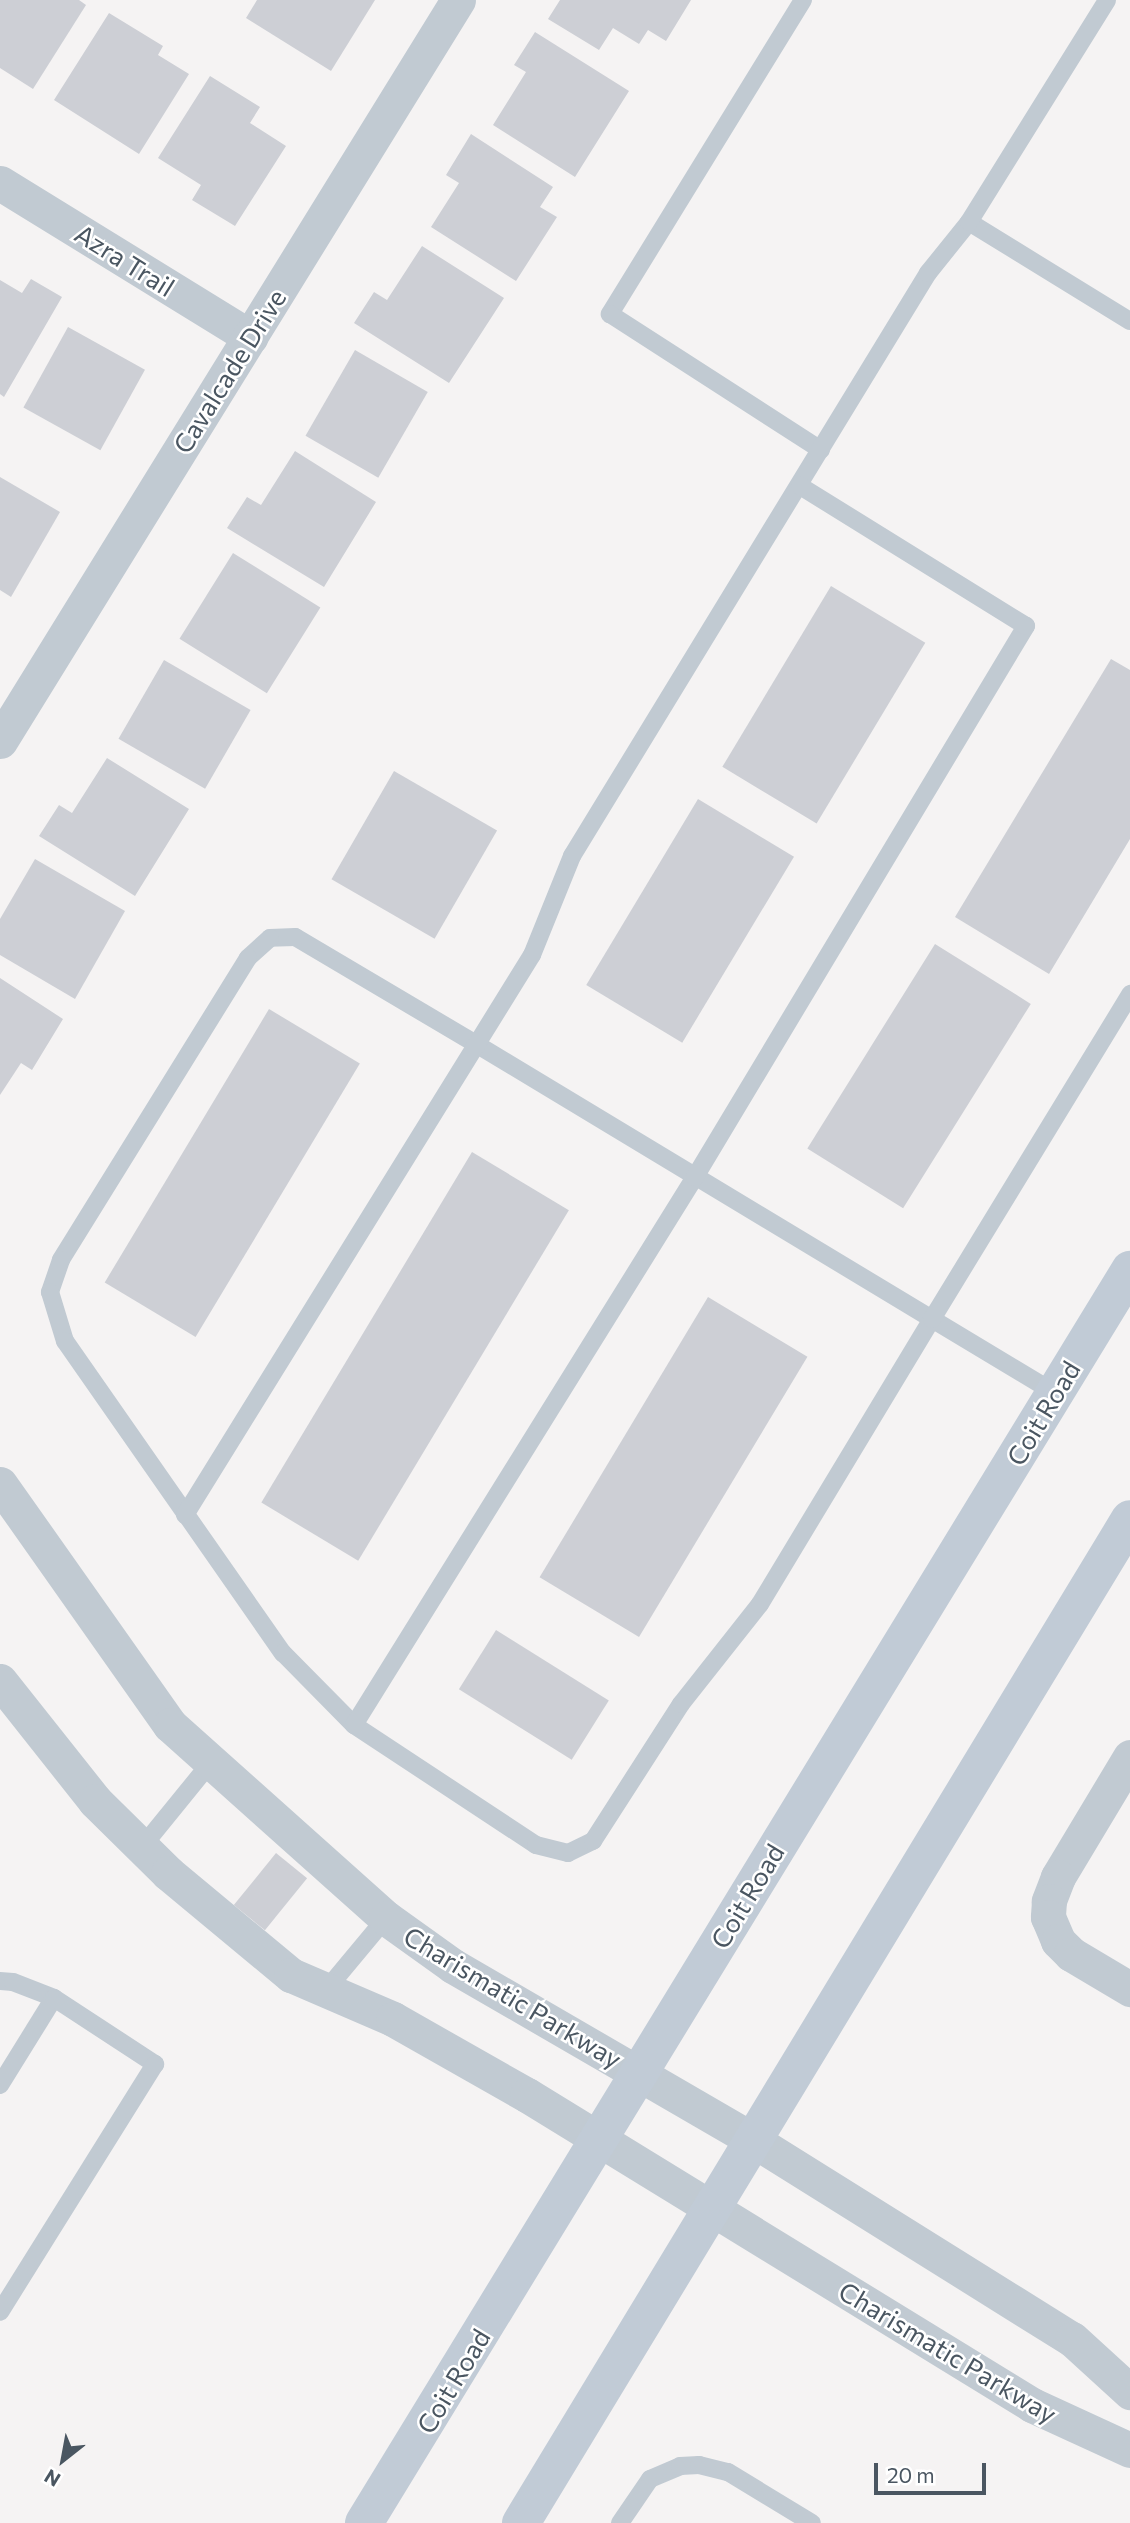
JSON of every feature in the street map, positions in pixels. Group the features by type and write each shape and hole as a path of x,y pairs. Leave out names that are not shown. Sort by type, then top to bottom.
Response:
{"main road":[{"name":"Coit Road","path":"364,2523 1130,1270"},
{"path":"521,2523 1130,1519"}],"street":[{"name":"Cavalcade Drive","path":"5,723 250,337 458,0"},
{"name":"Azra Trail","path":"0,183 250,337"},
{"name":"Charismatic Parkway","path":"0,1485 170,1725 386,1918 453,1966 753,2140 1072,2339 1130,2392"},
{"name":"Charismatic Parkway","path":"0,1681 95,1801 168,1873 292,1975 393,2019 600,2139 1032,2405 1130,2450"},
{"path":"1130,1757 1058,1877 1048,1917 1058,1941 1072,1954 1130,1989"}],"lane":[{"path":"803,0 610,314 821,450"},
{"path":"185,1515 532,955 572,856 928,273 969,222 1107,0"},
{"path":"969,222 1130,321"},
{"path":"354,1725 695,1177 1026,626 800,486"},
{"path":"1055,1393 932,1318 695,1177 476,1044 295,937 270,938 248,958 61,1260 50,1292 65,1341 283,1653 354,1725 536,1845 568,1853 593,1841 681,1703 760,1604 932,1318 1130,994"},
{"path":"142,1847 211,1762"},
{"path":"326,1990 386,1918"},
{"path":"0,1981 13,1982 54,1998 155,2064 0,2312"},
{"path":"0,2085 54,1998"},
{"path":"620,2523 650,2479 680,2466 699,2465 729,2472 811,2523"}],"building":[{"path":"0,0 79,0 86,5 33,89 0,68"},
{"path":"257,0 375,0 331,71 246,18"},
{"path":"560,0 691,0 666,41 648,30 639,44 613,28 599,50 548,19"},
{"path":"109,13 163,46 158,55 189,74 139,154 54,100"},
{"path":"535,32 629,91 575,177 493,125 526,72 514,65"},
{"path":"210,76 260,107 250,123 286,146 235,226 192,200 201,185 158,158"},
{"path":"471,134 553,187 540,207 557,217 516,281 431,227 459,183 446,175"},
{"path":"422,246 504,298 449,383 354,323 374,292 387,300"},
{"path":"31,279 62,297 4,397 0,394 0,280 22,293"},
{"path":"68,327 145,370 100,450 23,407"},
{"path":"355,350 428,392 378,478 306,436"},
{"path":"295,451 376,502 324,587 227,528 247,497 261,505"},
{"path":"0,477 60,512 11,597 0,590"},
{"path":"233,553 320,608 267,693 179,639"},
{"path":"831,586 925,643 817,824 722,767"},
{"path":"1111,659 1130,670 1130,839 1049,974 955,917"},
{"path":"164,660 251,710 205,789 118,739"},
{"path":"107,758 189,809 135,896 39,836 59,805 72,813"},
{"path":"394,771 497,830 435,939 332,879"},
{"path":"698,799 794,857 682,1043 586,985"},
{"path":"35,859 125,911 75,999 0,955 0,919"},
{"path":"935,944 1031,1004 903,1208 807,1148"},
{"path":"0,978 63,1019 32,1070 21,1063 0,1095"},
{"path":"269,1009 360,1064 196,1337 105,1282"},
{"path":"472,1152 569,1210 358,1561 261,1503"},
{"path":"708,1297 807,1357 639,1637 540,1577"},
{"path":"496,1630 609,1700 572,1760 459,1689"},
{"path":"276,1853 307,1878 265,1930 234,1905"}]}
